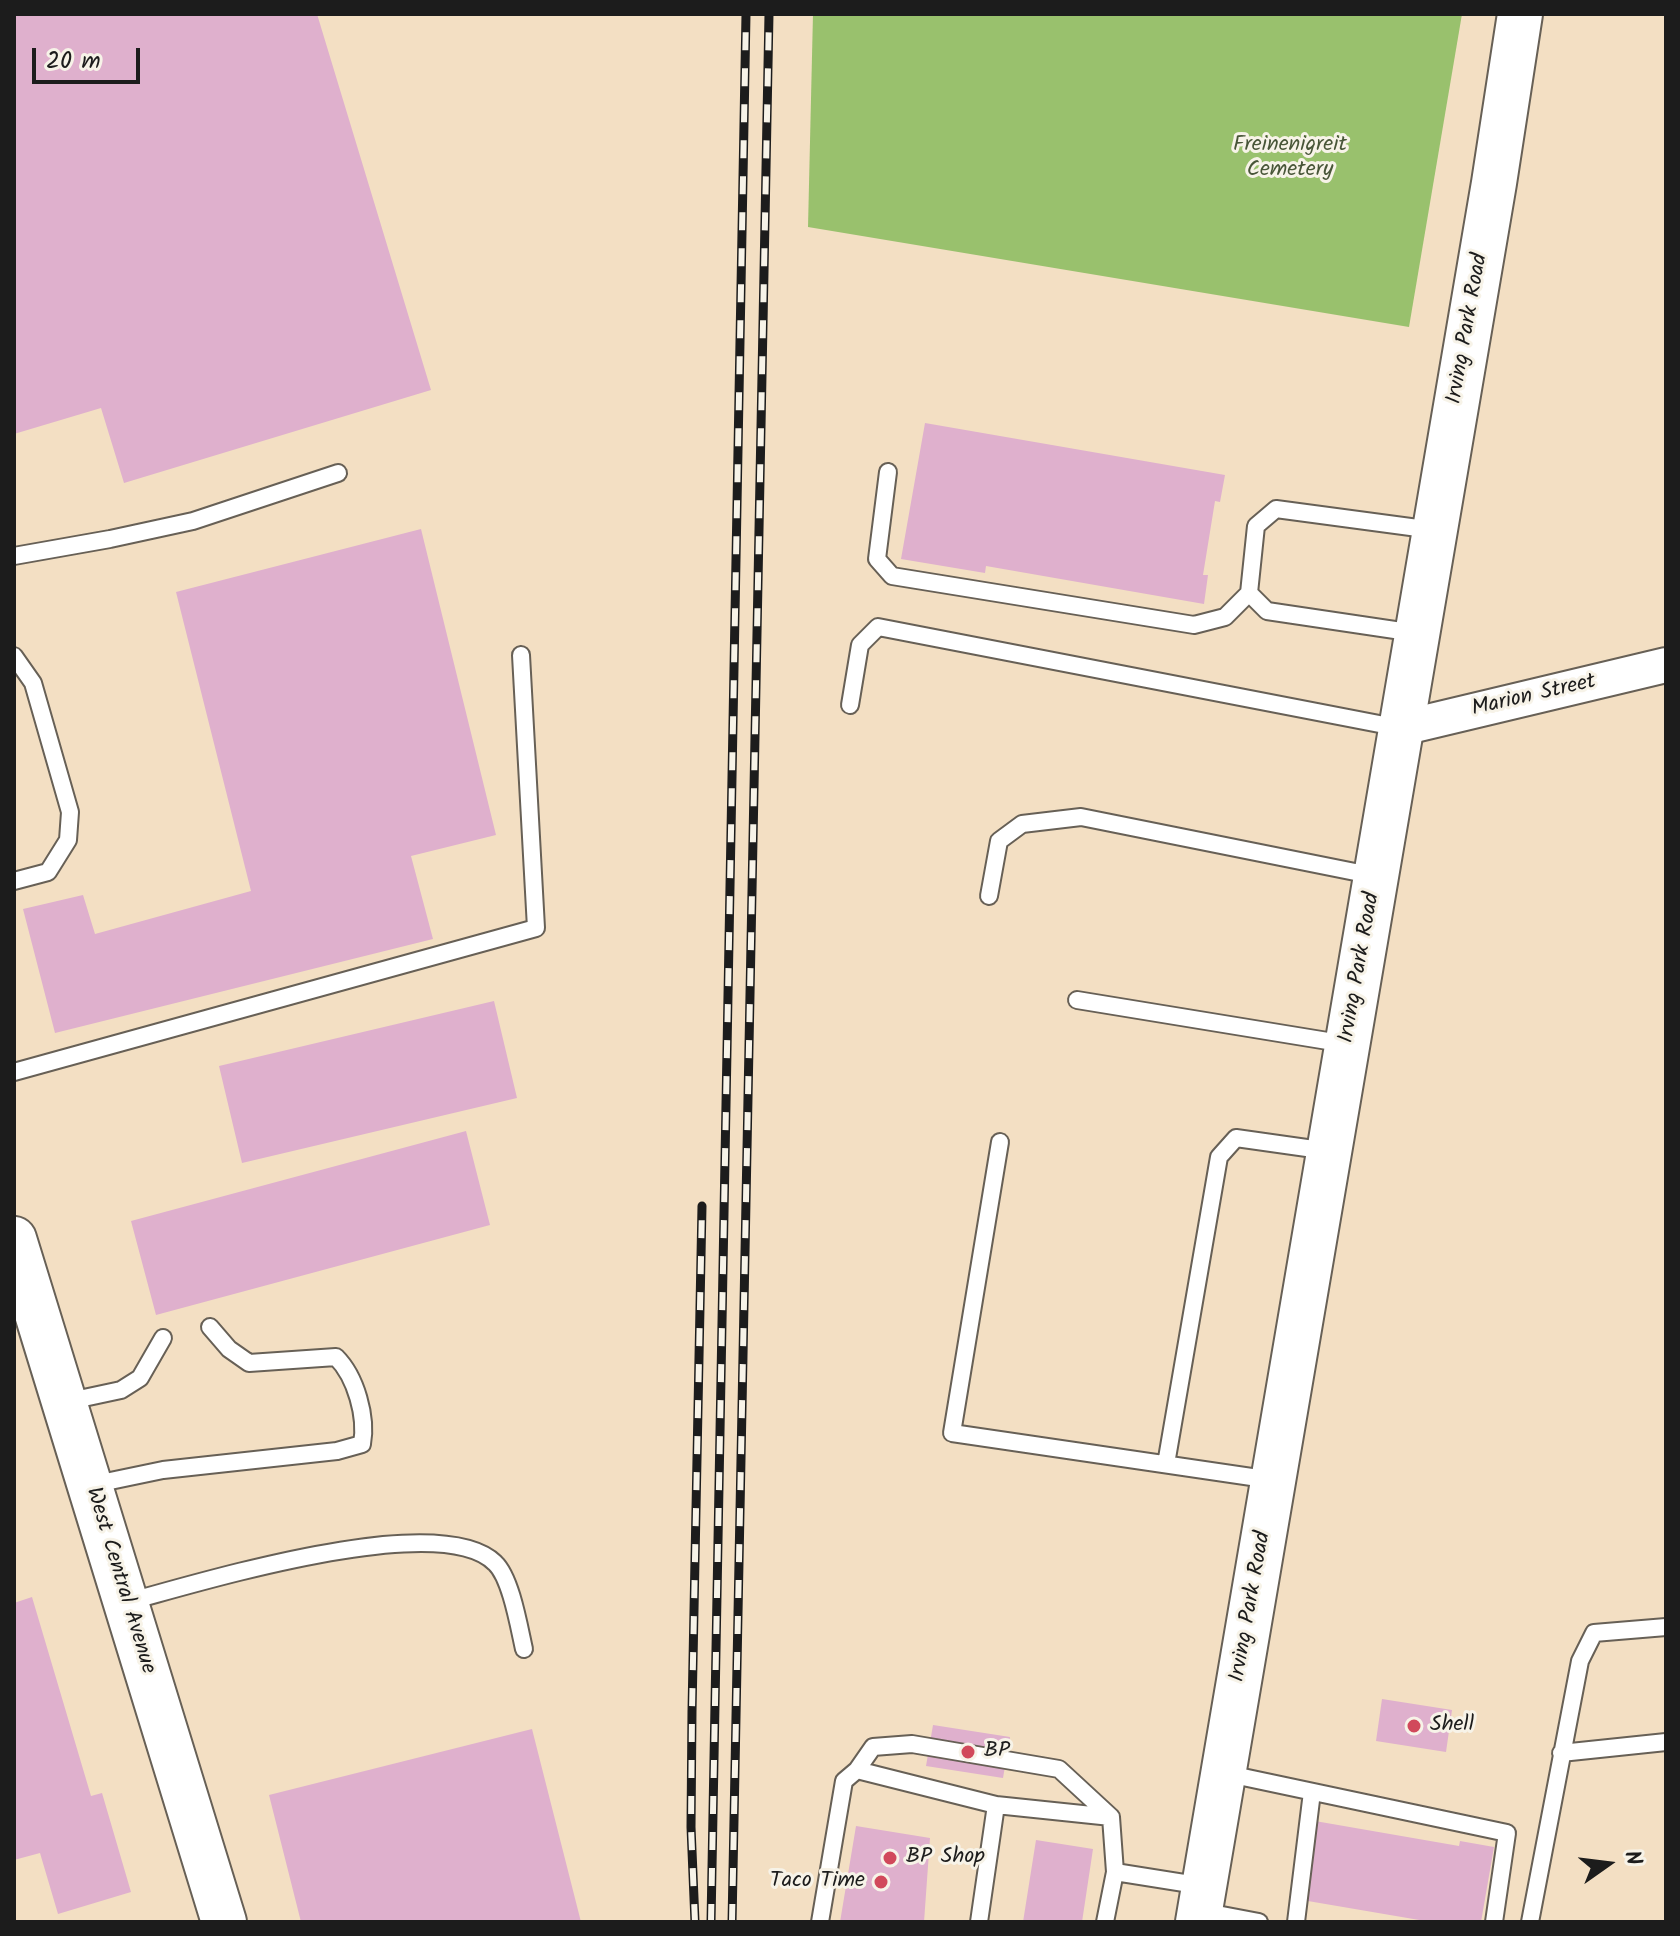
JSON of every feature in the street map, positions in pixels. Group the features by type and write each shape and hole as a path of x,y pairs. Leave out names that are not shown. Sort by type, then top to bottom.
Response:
{"main road":[{"name":"Irving Park Road","path":"1201,1906 1520,14"},
{"name":"West Central Avenue","path":"14,1239 224,1922"}],"street":[{"name":"Marion Street","path":"1402,728 1666,665"}],"lane":[{"path":"888,472 877,559 892,576 1194,625 1225,617 1249,593 1256,526 1276,509 1435,530"},
{"path":"14,556 193,521 338,473"},
{"path":"1249,593 1267,611 1418,633"},
{"path":"850,705 860,645 878,627 1402,728"},
{"path":"14,1072 536,928 521,655"},
{"path":"14,656 33,683 70,812 68,840 48,872 14,881"},
{"path":"989,896 999,841 1022,824 1081,817 1376,876"},
{"path":"1077,1000 1348,1044"},
{"path":"1166,1464 1219,1157 1236,1138 1330,1151"},
{"path":"1000,1142 952,1433 1273,1480"},
{"path":"89,1485 163,1470 337,1451 362,1444 365,1426 348,1368 336,1357 249,1363 229,1349 210,1327"},
{"path":"64,1402 121,1390 140,1378 163,1338"},
{"path":"126,1603 219,1577 367,1545 422,1541 468,1547 496,1563 514,1601 524,1649"},
{"path":"1530,1922 1580,1661 1594,1633 1666,1627"},
{"path":"1561,1753 1666,1742"},
{"path":"820,1922 844,1781 857,1770 873,1747 912,1744 1059,1769 1111,1817 1115,1872 1105,1922"},
{"path":"857,1770 996,1805 1111,1817"},
{"path":"1223,1773 1507,1833 1494,1922"},
{"path":"1296,1922 1312,1792"},
{"path":"979,1922 996,1805"},
{"path":"1115,1872 1201,1906 1259,1922"}],"green space":[{"name":"Freinenigreit Cemetery","path":"813,14 1462,14 1409,327 808,227"}],"building":[{"path":"14,14 317,14 431,390 124,483 101,408 14,434"},
{"path":"925,423 1225,475 1220,502 1215,501 1203,575 1208,575 1204,604 986,566 985,573 901,559"},
{"path":"421,529 496,835 411,856 433,939 55,1033 23,909 83,895 95,934 251,891 176,592"},
{"path":"494,1001 517,1098 242,1163 219,1066"},
{"path":"466,1131 490,1225 156,1315 131,1221"},
{"path":"32,1597 91,1796 102,1793 131,1892 58,1914 40,1853 14,1860 14,1603"},
{"name":"Shell","path":"1382,1699 1452,1710 1446,1752 1376,1741"},
{"name":"BP","path":"933,1725 1010,1737 1003,1778 926,1766"},
{"path":"532,1729 581,1922 301,1922 269,1795"},
{"path":"1315,1821 1459,1846 1460,1841 1494,1847 1481,1922 1431,1922 1302,1900"},
{"name":"BP Shop","path":"856,1826 930,1838 924,1922 840,1922"},
{"path":"1036,1840 1093,1849 1082,1922 1023,1922"}],"railway":[{"path":"711,1922 746,14"},
{"path":"732,1922 769,14"},
{"path":"695,1922 691,1827 692,1711 702,1206"}],"place":[{"name":"Shell","path":"1414,1726"},
{"name":"BP","path":"968,1752"},
{"name":"BP Shop","path":"890,1858"},
{"name":"Taco Time","path":"881,1882"}]}
